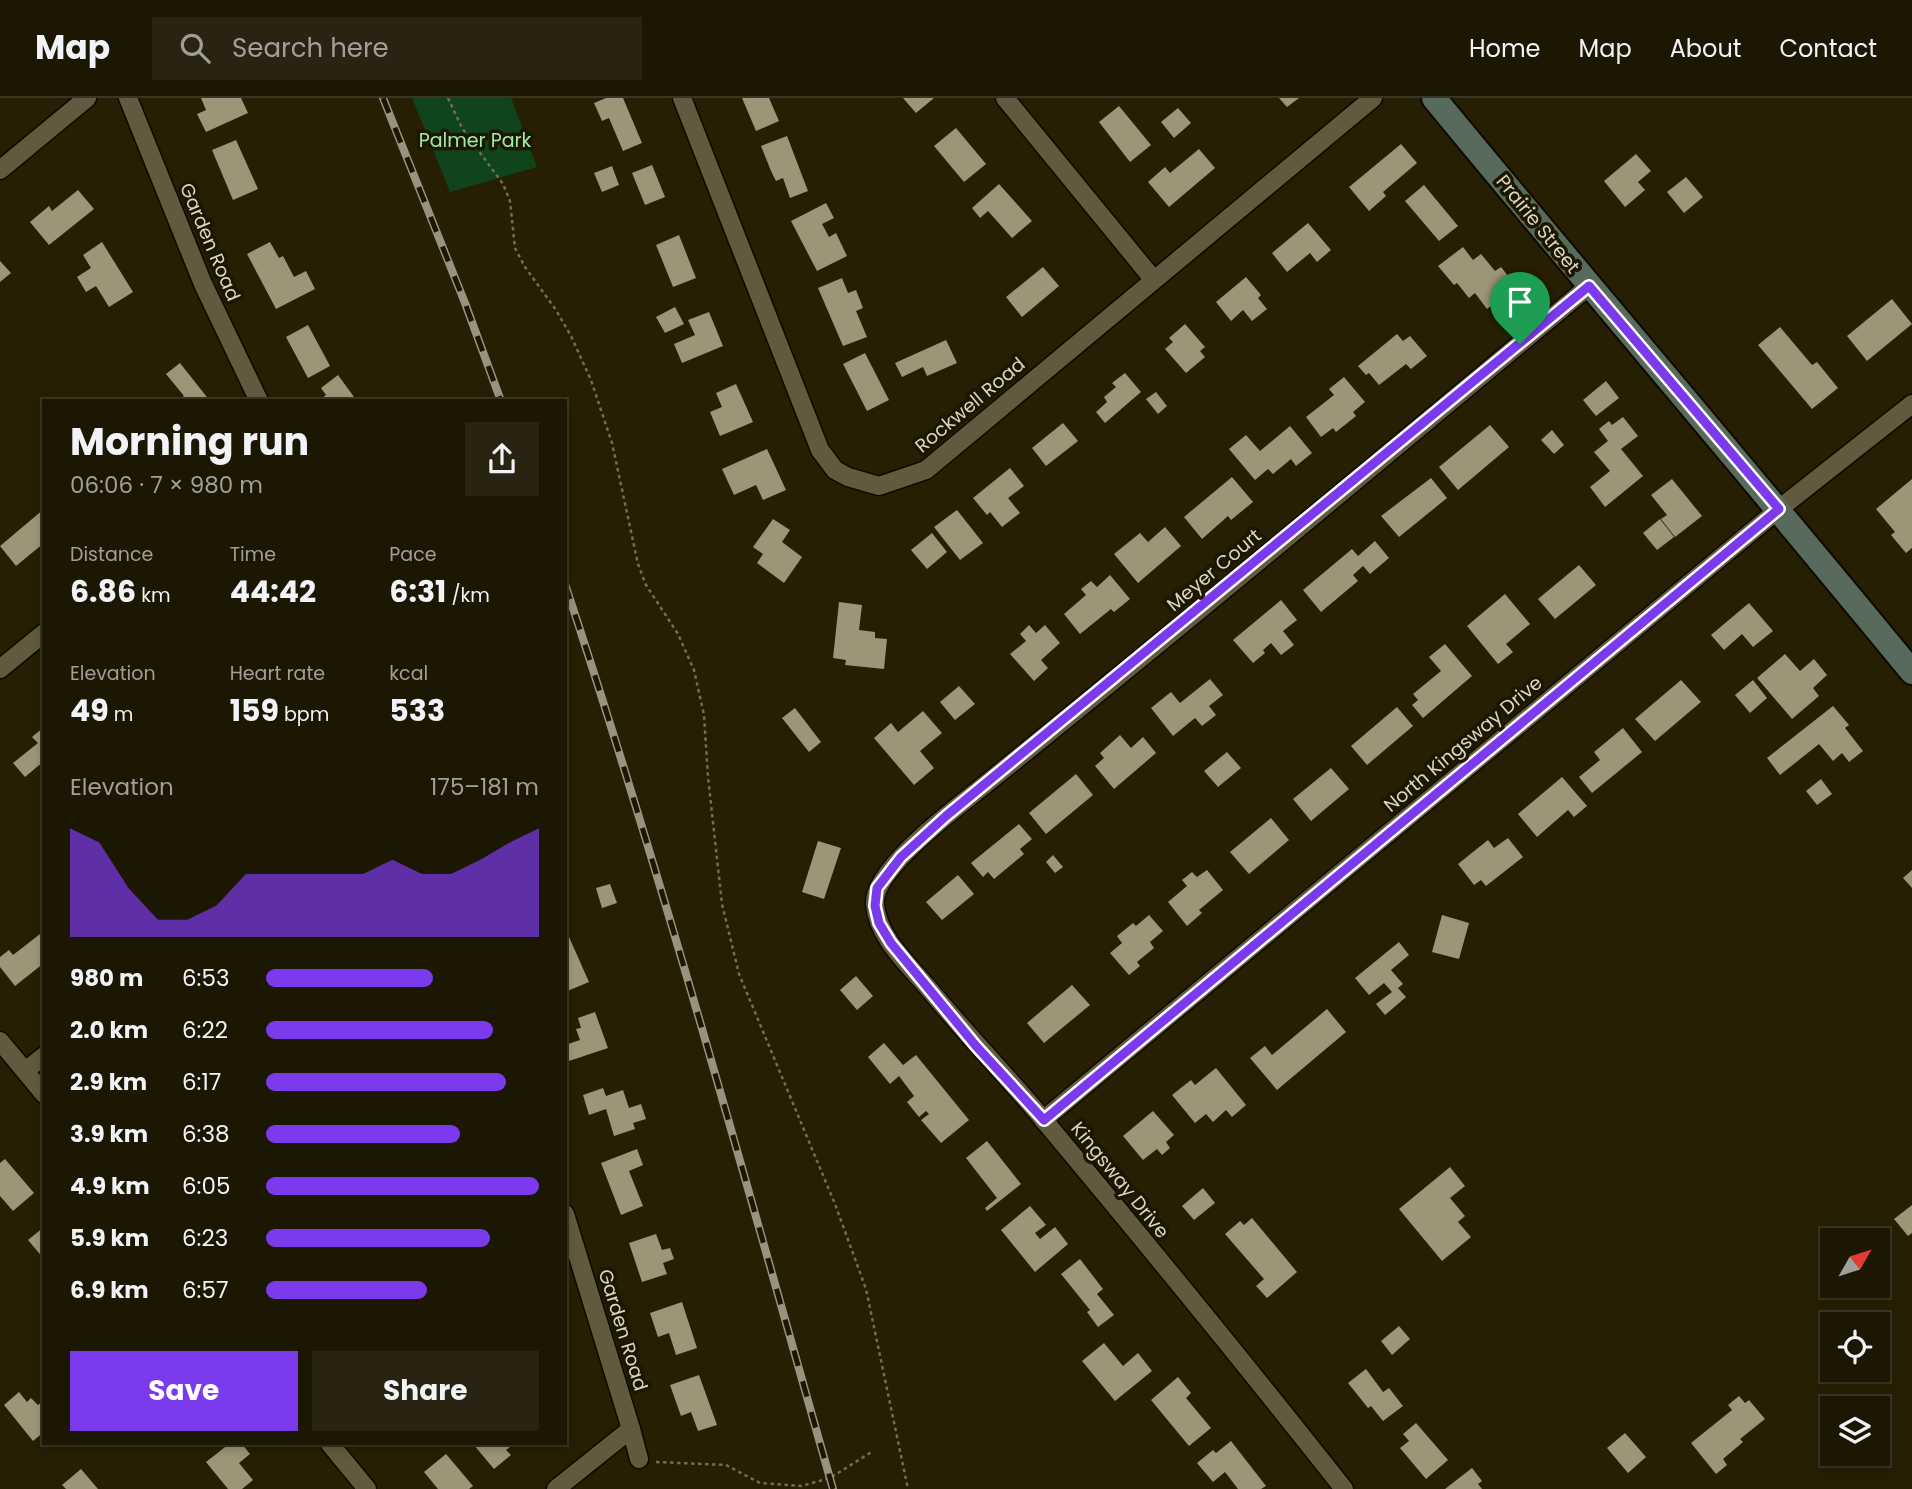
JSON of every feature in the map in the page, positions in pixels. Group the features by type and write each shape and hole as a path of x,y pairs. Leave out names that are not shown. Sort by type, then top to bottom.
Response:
{"street":[{"path":"0,170 87,98"},
{"name":"Garden Road","path":"128,98 203,284 258,399"},
{"name":"Rockwell Road","path":"682,98 820,450 835,470 848,477 879,486 926,470 1373,98"},
{"path":"1005,98 1153,279"},
{"name":"Prairie Street","path":"1434,98 1589,286 1779,509 1912,672"},
{"name":"Meyer Court","path":"875,895 888,872 901,857 946,816 1589,286"},
{"name":"North Kingsway Drive","path":"1044,1120 1779,509 1912,404"},
{"path":"0,668 42,635"},
{"name":"Kingsway Drive","path":"875,895 879,923 891,943 976,1046 1044,1120 1344,1489"},
{"path":"0,1041 42,1092"},
{"path":"25,1071 42,1058"},
{"name":"Garden Road","path":"567,1221 639,1460"},
{"path":"556,1489 631,1429"},
{"path":"331,1445 367,1489"}],"path":[{"path":"457,98 450,100 462,128 503,184 510,201 515,247 525,267 571,336 591,380 612,443 638,564 646,585 678,634 694,670 705,715 713,822 722,904 729,938 739,974 835,1204 866,1289 908,1489"},
{"path":"639,1460 677,1465 726,1465 760,1483 801,1486 830,1478 873,1451"}],"green space":[{"name":"Palmer Park","path":"412,98 511,98 537,167 450,192"}],"building":[{"path":"201,98 241,98 248,113 206,132 197,114 206,110"},
{"path":"606,98 623,98 642,143 623,151 609,118 602,121 594,103"},
{"path":"742,98 769,98 779,121 756,131"},
{"path":"903,98 934,98 916,113"},
{"path":"1279,98 1299,98 1287,107"},
{"path":"1119,106 1151,145 1130,162 1099,122"},
{"path":"1178,108 1191,123 1174,138 1161,122"},
{"path":"956,128 986,164 964,182 934,146"},
{"path":"787,136 808,191 790,198 783,178 776,181 761,146"},
{"path":"236,140 258,189 233,200 212,150"},
{"path":"1401,144 1417,163 1383,192 1386,196 1369,211 1349,187"},
{"path":"1199,149 1215,168 1169,207 1148,182 1165,167 1170,173"},
{"path":"1636,154 1651,171 1638,182 1645,190 1625,207 1604,181"},
{"path":"652,165 665,197 645,205 632,173"},
{"path":"612,166 619,185 602,192 594,173"},
{"path":"1686,177 1703,197 1684,213 1667,192"},
{"path":"999,184 1032,221 1012,238 988,211 980,218 972,208"},
{"path":"1424,185 1458,226 1439,241 1405,201"},
{"path":"78,190 94,209 49,245 30,222 49,206 52,211"},
{"path":"826,203 834,218 822,224 829,237 836,233 847,256 817,271 791,221"},
{"path":"1308,223 1331,250 1317,262 1310,253 1287,272 1272,253"},
{"path":"679,235 696,278 673,287 656,245"},
{"path":"102,242 133,292 109,307 96,286 86,292 77,277 91,268 83,255"},
{"path":"270,242 279,258 283,256 294,277 306,271 315,289 276,309 247,254"},
{"path":"1463,247 1473,260 1481,254 1495,271 1501,267 1516,286 1487,309 1475,293 1469,298 1438,266"},
{"path":"0,261 11,273 0,282"},
{"path":"1043,267 1059,286 1022,317 1006,297"},
{"path":"1246,277 1261,295 1258,298 1267,309 1252,321 1243,310 1231,321 1216,302"},
{"path":"842,278 848,293 856,290 863,308 856,311 867,337 843,346 818,288"},
{"path":"1892,299 1912,324 1867,361 1847,336"},
{"path":"675,307 684,324 665,333 656,317"},
{"path":"709,312 723,346 682,363 674,344 695,335 688,320"},
{"path":"1185,324 1205,347 1200,351 1205,357 1186,373 1165,349 1173,342 1169,338"},
{"path":"308,325 330,366 308,378 286,337"},
{"path":"1780,327 1812,365 1817,362 1838,388 1812,409 1758,345"},
{"path":"1397,334 1403,341 1410,336 1427,356 1411,369 1406,364 1379,385 1369,373 1366,375 1358,366"},
{"path":"946,340 957,363 927,376 923,367 902,377 895,363"},
{"path":"865,353 889,400 867,411 843,364"},
{"path":"180,363 208,399 180,399 184,396 166,374"},
{"path":"1125,373 1141,392 1105,423 1096,412 1107,402 1104,397 1116,387 1112,383"},
{"path":"338,375 356,399 321,399 326,395 321,388"},
{"path":"1344,377 1365,402 1353,412 1356,416 1336,432 1333,428 1321,437 1306,417 1334,395 1329,389"},
{"path":"1606,381 1619,398 1596,416 1583,400"},
{"path":"736,384 753,422 720,436 710,412 722,407 716,393"},
{"path":"1156,392 1167,406 1158,414 1146,399"},
{"path":"1623,417 1638,436 1621,449 1643,476 1605,507 1590,487 1610,471 1594,452 1608,441 1599,429 1609,421 1612,425"},
{"path":"1063,423 1078,441 1046,466 1032,448"},
{"path":"1490,425 1509,447 1458,490 1439,467"},
{"path":"1290,426 1312,453 1296,466 1291,459 1273,474 1268,469 1255,480 1229,449 1246,435 1260,451"},
{"path":"1552,430 1564,445 1554,454 1541,440"},
{"path":"767,449 786,490 763,500 756,485 734,495 722,469"},
{"path":"1010,468 1024,486 1008,498 1020,513 1002,527 990,512 987,515 973,498"},
{"path":"1232,477 1253,502 1231,520 1228,516 1202,539 1184,517"},
{"path":"1431,478 1447,498 1399,537 1381,516"},
{"path":"1672,479 1702,516 1675,537 1661,519 1667,515 1651,495"},
{"path":"1912,479 1912,548 1906,553 1891,535 1895,532 1876,509"},
{"path":"957,510 983,543 960,560 934,527"},
{"path":"42,511 42,545 16,566 0,546"},
{"path":"773,519 790,530 782,542 802,557 784,583 757,563 763,554 753,547"},
{"path":"1660,519 1674,537 1657,550 1643,533"},
{"path":"1165,527 1181,546 1138,583 1114,554 1140,533 1148,542"},
{"path":"932,533 947,552 927,569 911,550"},
{"path":"1375,541 1389,558 1370,574 1363,566 1353,575 1358,581 1321,612 1303,590 1352,549 1358,556"},
{"path":"1579,565 1596,585 1555,619 1538,599"},
{"path":"1110,575 1130,599 1114,612 1111,609 1080,634 1064,614 1086,595 1081,589 1091,581 1097,587"},
{"path":"1505,594 1530,624 1506,644 1513,652 1498,664 1467,626"},
{"path":"1281,600 1297,620 1283,631 1294,645 1281,655 1271,643 1263,650 1265,653 1253,663 1233,640"},
{"path":"839,602 862,605 859,630 875,632 875,638 887,639 884,669 845,665 846,660 833,658"},
{"path":"1749,603 1773,631 1753,647 1742,634 1724,650 1711,635"},
{"path":"1029,625 1036,633 1045,625 1060,643 1041,660 1048,668 1034,681 1010,654 1026,641 1020,634"},
{"path":"1445,644 1472,676 1423,718 1412,705 1418,700 1413,694 1441,671 1429,657"},
{"path":"1785,654 1800,671 1814,659 1827,675 1813,688 1819,696 1792,719 1757,678"},
{"path":"1210,679 1223,695 1209,706 1216,715 1202,726 1195,718 1173,736 1151,708 1171,692 1180,703"},
{"path":"1681,680 1701,702 1655,741 1635,719"},
{"path":"1753,680 1767,698 1750,713 1735,695"},
{"path":"959,686 975,704 955,720 940,702"},
{"path":"1833,706 1849,725 1845,728 1863,751 1849,762 1842,753 1833,761 1819,744 1780,775 1767,758"},
{"path":"1397,707 1413,726 1367,765 1351,746"},
{"path":"795,708 821,742 809,752 782,718"},
{"path":"923,711 942,733 920,751 934,768 914,785 874,738 891,723 898,732"},
{"path":"1623,728 1642,752 1592,793 1579,777 1600,760 1594,752"},
{"path":"42,729 42,763 25,777 13,763 38,743 32,737"},
{"path":"1120,735 1131,748 1143,737 1156,753 1114,789 1095,766 1104,758 1100,753"},
{"path":"1227,752 1241,768 1218,787 1204,771"},
{"path":"1331,768 1349,789 1311,821 1293,799"},
{"path":"1076,774 1093,795 1046,834 1029,813"},
{"path":"1562,777 1587,806 1574,817 1568,810 1537,837 1518,814"},
{"path":"1821,779 1832,794 1817,805 1806,791"},
{"path":"1271,818 1289,840 1249,874 1230,852"},
{"path":"1019,824 1032,839 1020,849 1024,854 994,879 988,872 983,877 971,863"},
{"path":"1508,838 1523,857 1486,886 1481,880 1474,885 1458,864 1488,840 1494,848"},
{"path":"818,841 841,848 824,899 802,892"},
{"path":"1053,855 1063,867 1055,873 1046,862"},
{"path":"1207,870 1223,890 1199,910 1202,913 1187,926 1168,902 1187,886 1182,880 1192,872 1197,877"},
{"path":"1912,870 1912,888 1903,878"},
{"path":"958,875 974,894 942,920 926,902"},
{"path":"610,884 617,903 602,908 596,888"},
{"path":"1149,915 1163,931 1150,942 1154,948 1137,962 1140,966 1129,975 1110,953 1122,943 1117,936"},
{"path":"1442,915 1469,923 1459,959 1432,952"},
{"path":"567,932 589,982 567,991"},
{"path":"42,933 42,965 15,986 0,967 0,957 9,950 13,955"},
{"path":"1399,942 1409,955 1391,970 1403,984 1398,988 1406,997 1385,1015 1376,1004 1392,992 1384,983 1369,995 1355,978"},
{"path":"856,976 873,996 857,1010 840,990"},
{"path":"1072,985 1090,1005 1044,1043 1027,1023"},
{"path":"1327,1009 1346,1032 1277,1090 1250,1058 1265,1046 1272,1055"},
{"path":"595,1012 608,1048 569,1061 567,1044 580,1040 576,1029 581,1028 578,1018"},
{"path":"884,1043 903,1065 916,1055 969,1120 941,1143 921,1120 929,1114 926,1111 919,1117 907,1102 914,1096 899,1076 890,1084 868,1057"},
{"path":"1216,1068 1246,1105 1232,1117 1226,1110 1213,1122 1206,1114 1195,1123 1172,1095 1191,1080 1195,1085"},
{"path":"603,1088 606,1096 623,1090 629,1108 641,1104 646,1119 633,1123 635,1129 614,1136 606,1109 589,1115 583,1095"},
{"path":"1153,1111 1174,1135 1166,1142 1170,1148 1162,1155 1157,1149 1143,1160 1123,1136"},
{"path":"987,1141 1021,1184 987,1211 985,1208 997,1198 966,1158"},
{"path":"637,1149 643,1165 629,1171 643,1206 621,1215 601,1163"},
{"path":"5,1159 34,1193 13,1211 0,1196 0,1163"},
{"path":"1450,1167 1465,1186 1450,1198 1465,1216 1458,1222 1471,1237 1442,1261 1399,1209"},
{"path":"1203,1188 1215,1203 1194,1220 1182,1206"},
{"path":"1912,1205 1912,1233 1908,1236 1894,1219"},
{"path":"1030,1206 1046,1225 1035,1233 1040,1239 1055,1227 1068,1244 1035,1272 1001,1230"},
{"path":"1252,1218 1297,1272 1267,1298 1256,1286 1264,1279 1225,1234 1240,1221 1244,1225"},
{"path":"42,1229 42,1257 28,1240"},
{"path":"656,1234 662,1250 670,1248 674,1259 663,1263 667,1274 642,1282 629,1243"},
{"path":"1080,1259 1103,1289 1097,1294 1114,1315 1098,1327 1087,1312 1090,1310 1061,1274"},
{"path":"682,1302 697,1348 676,1355 669,1333 658,1337 650,1313"},
{"path":"1399,1326 1410,1339 1392,1355 1381,1341"},
{"path":"1104,1343 1123,1366 1138,1353 1152,1371 1115,1401 1082,1361"},
{"path":"1366,1369 1383,1392 1389,1388 1403,1406 1383,1421 1371,1406 1368,1408 1348,1383"},
{"path":"699,1375 717,1425 698,1431 691,1412 681,1416 670,1385"},
{"path":"1178,1377 1191,1393 1186,1398 1211,1428 1189,1446 1151,1400"},
{"path":"19,1392 27,1402 31,1398 38,1405 42,1402 42,1434 33,1441 4,1405"},
{"path":"1739,1396 1745,1403 1749,1400 1765,1419 1740,1439 1743,1442 1723,1459 1727,1465 1716,1474 1691,1443 1732,1410 1728,1405"},
{"path":"1416,1423 1448,1460 1426,1479 1400,1448 1409,1441 1403,1434"},
{"path":"1625,1433 1646,1457 1628,1473 1607,1448"},
{"path":"1231,1441 1266,1486 1261,1489 1238,1489 1225,1472 1213,1482 1197,1463 1213,1450 1216,1453"},
{"path":"228,1445 243,1445 250,1454 239,1463 253,1480 242,1489 228,1489 206,1462"},
{"path":"474,1445 513,1445 506,1450 511,1455 494,1469"},
{"path":"446,1454 473,1486 469,1489 438,1489 424,1472"},
{"path":"1472,1468 1482,1481 1478,1484 1482,1489 1445,1489"},
{"path":"81,1469 98,1489 66,1489 62,1485"}],"railway":[{"path":"383,98 500,399"},
{"path":"567,590 671,922 833,1489"}],"route":[{"path":"1589,286 1779,509 1044,1120 976,1046 891,943 879,923 875,906 877,888 901,857 946,816 1520,344 1589,286"}]}
